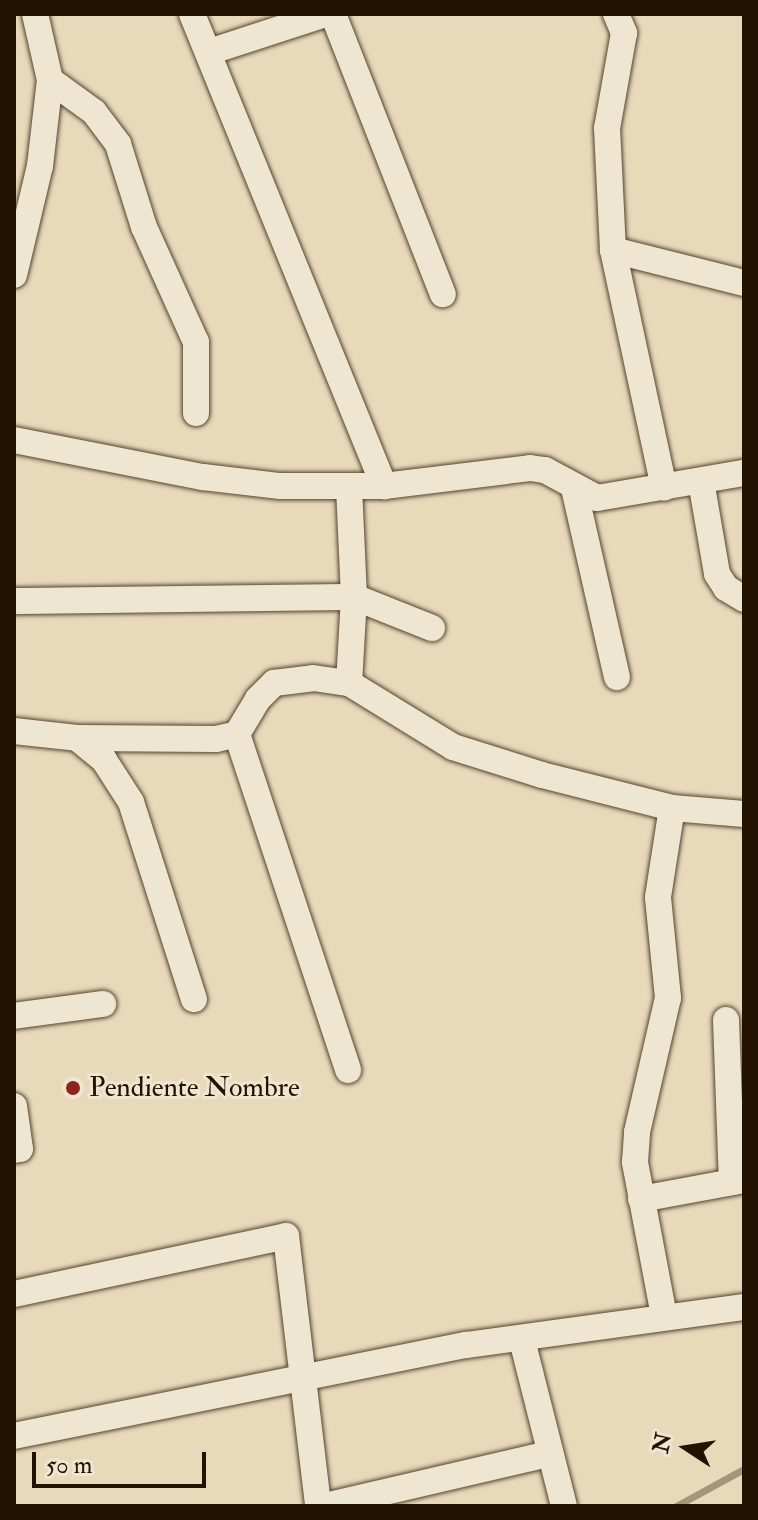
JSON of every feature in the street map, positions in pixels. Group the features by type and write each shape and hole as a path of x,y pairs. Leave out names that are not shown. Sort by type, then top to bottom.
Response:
{"street":[{"path":"14,275 40,166 50,80 35,14"},
{"path":"192,14 384,486"},
{"path":"209,52 325,14"},
{"path":"333,14 443,294"},
{"path":"616,14 624,33 607,128 613,250 664,488"},
{"path":"50,80 94,112 118,144 144,227 196,342 196,413"},
{"path":"613,250 744,283"},
{"path":"14,440 203,477 349,487 384,486 530,468 545,470 597,498 744,473"},
{"path":"701,481 717,574 726,588 744,599"},
{"path":"349,487 354,597 349,683"},
{"path":"574,488 617,677"},
{"path":"14,601 354,597 432,628"},
{"path":"348,1070 237,734 258,699 274,683 313,678 349,683 453,747 672,808 744,814"},
{"path":"14,731 77,738 237,734"},
{"path":"77,738 104,760 131,802 194,999"},
{"path":"664,1316 641,1199 637,1132 668,998 658,897 672,808"},
{"path":"14,1016 103,1004"},
{"path":"641,1199 738,1181 726,1020"},
{"path":"14,1106 20,1149 14,1150"},
{"path":"14,1294 286,1236 318,1506"},
{"path":"14,1436 301,1375 664,1316 744,1307"},
{"path":"522,1340 564,1506"},
{"path":"325,1506 549,1454"}],"waterway":[{"path":"676,1506 744,1469"}],"place":[{"name":"Pendiente Nombre","path":"73,1088"}]}
